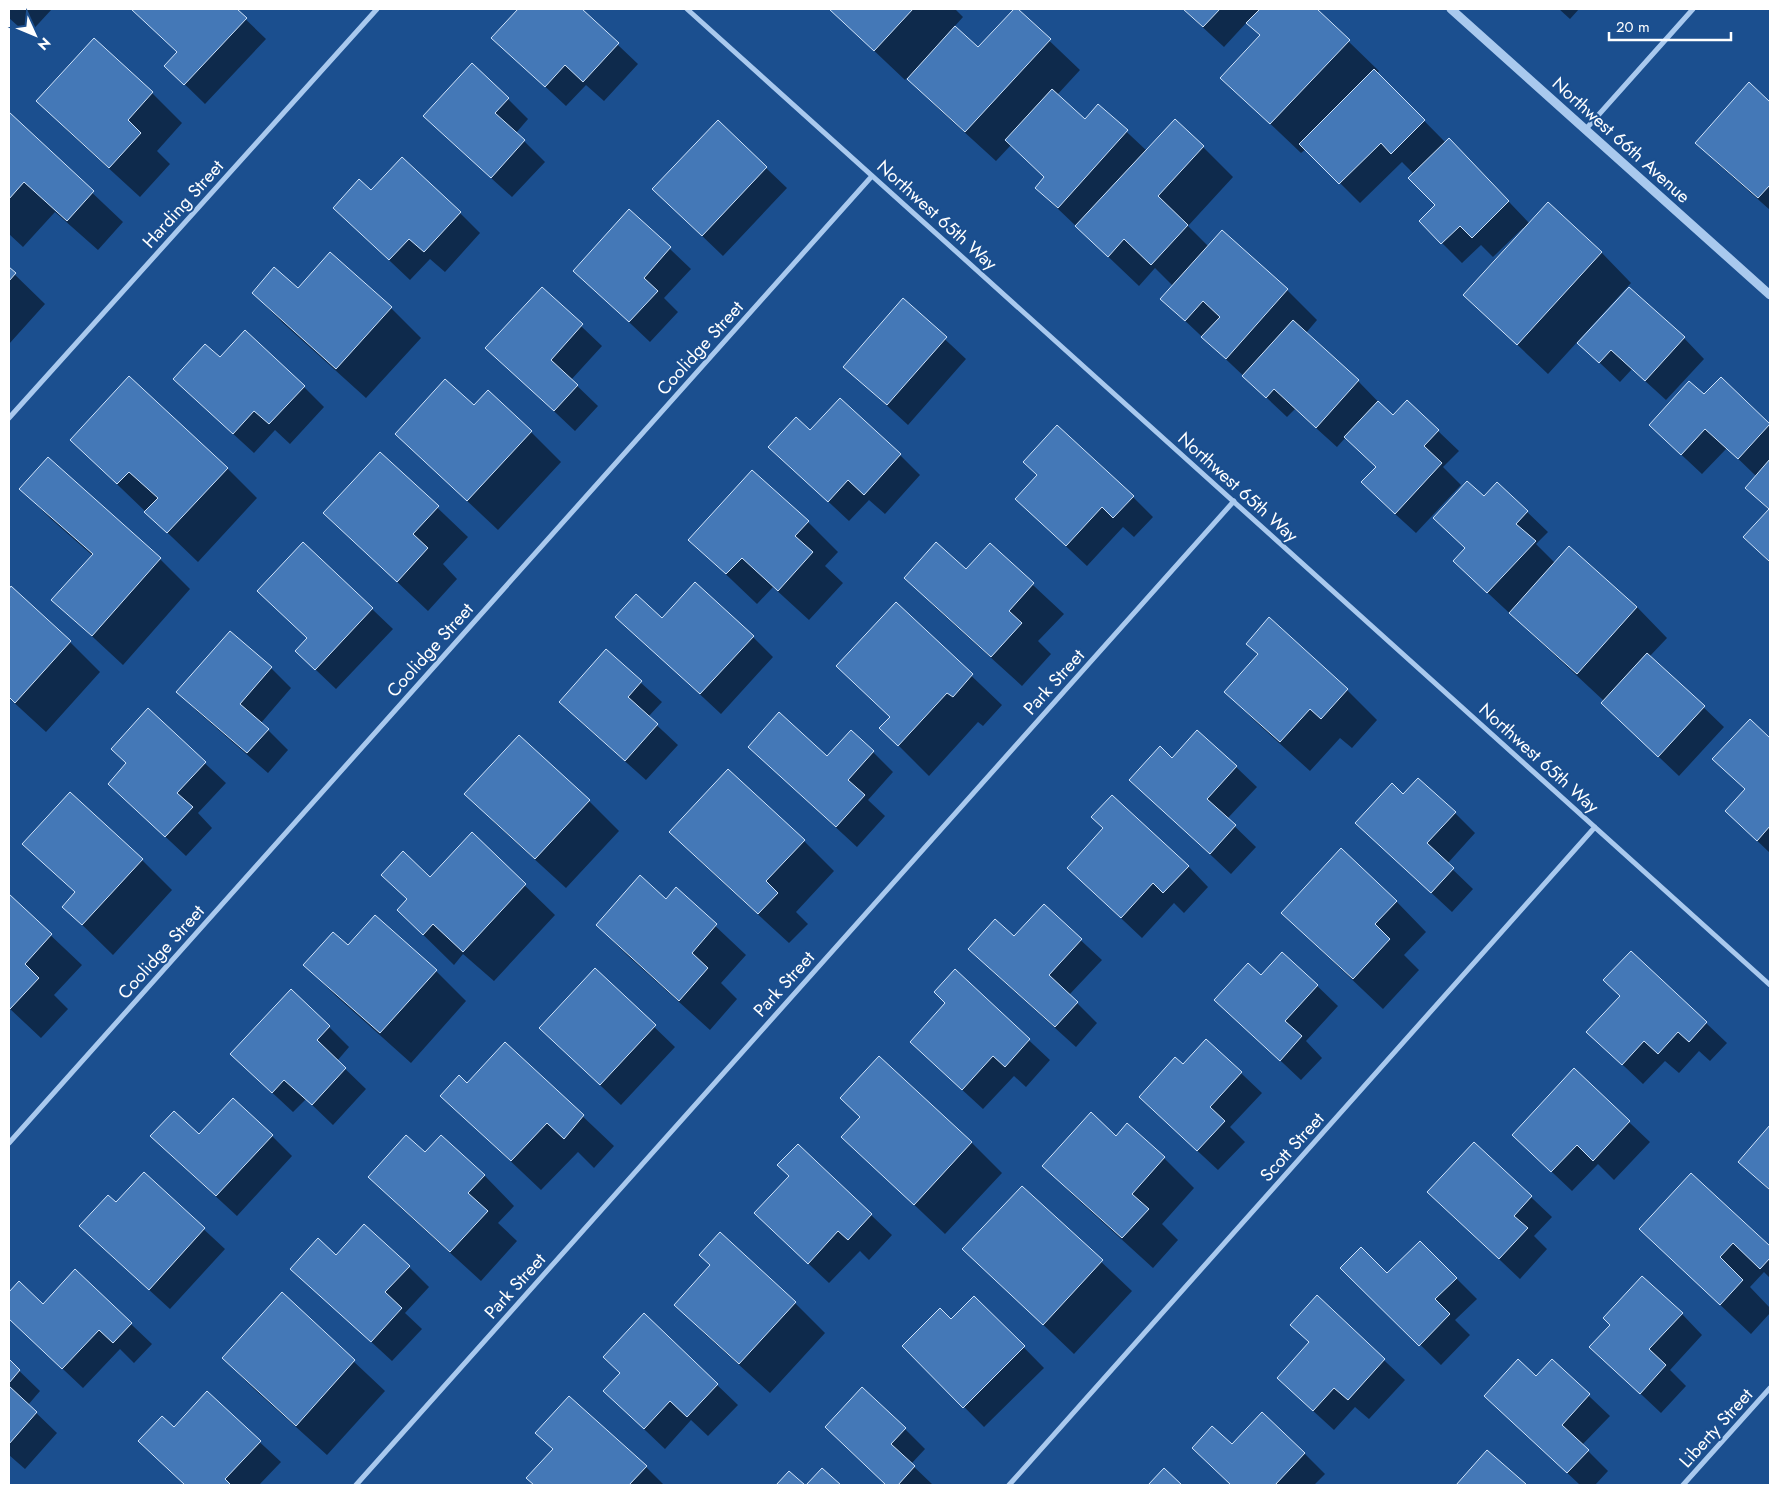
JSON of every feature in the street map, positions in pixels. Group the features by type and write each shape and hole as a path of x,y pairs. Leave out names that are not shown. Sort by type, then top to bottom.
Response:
{"street":[{"name":"Harding Street","path":"9,418 377,9"},
{"name":"Northwest 65th Way","path":"687,9 1770,985"},
{"name":"Northwest 66th Avenue","path":"1451,9 1770,294"},
{"path":"1585,130 1693,9"},
{"name":"Coolidge Street","path":"9,1143 872,176"},
{"name":"Park Street","path":"356,1485 1234,501"},
{"name":"Scott Street","path":"1009,1485 1595,827"},
{"name":"Liberty Street","path":"1683,1485 1770,1388"}],"building":[{"path":"131,9 237,9 247,18 184,85 164,66 177,52"},
{"path":"518,9 582,9 619,43 583,82 565,65 545,87 491,38"},
{"path":"829,9 913,9 874,51"},
{"path":"1014,9 1018,9 1051,39 965,132 907,79 955,26 978,47"},
{"path":"1183,9 1220,9 1203,27"},
{"path":"1260,9 1317,9 1350,40 1270,124 1220,78 1260,35 1246,23"},
{"path":"94,38 153,92 128,120 141,133 109,168 36,101"},
{"path":"472,63 509,98 495,113 525,140 491,178 423,116"},
{"path":"1374,69 1425,120 1391,154 1381,143 1339,184 1299,144"},
{"path":"1749,82 1770,102 1770,185 1758,198 1695,143"},
{"path":"1052,89 1085,119 1098,104 1128,130 1058,208 1035,188 1044,177 1005,140"},
{"path":"9,112 94,191 67,221 24,182 9,199"},
{"path":"1175,119 1204,146 1158,196 1188,225 1151,265 1124,239 1108,257 1075,226"},
{"path":"718,120 767,167 702,236 652,189"},
{"path":"1449,138 1509,201 1472,238 1460,226 1441,244 1419,221 1435,205 1408,178"},
{"path":"402,157 461,212 424,252 409,239 389,260 333,208 359,179 371,190"},
{"path":"1548,202 1602,252 1517,345 1463,295"},
{"path":"629,209 671,247 644,278 658,291 629,322 573,271"},
{"path":"1222,230 1288,289 1226,359 1201,337 1220,317 1203,301 1185,321 1160,299"},
{"path":"330,252 392,307 336,369 252,293 274,267 298,288"},
{"path":"9,267 16,273 9,281"},
{"path":"542,287 583,324 551,360 578,385 554,411 485,348"},
{"path":"1629,287 1685,337 1645,381 1611,350 1599,363 1577,343"},
{"path":"903,298 947,337 887,405 843,367"},
{"path":"1293,320 1359,380 1316,428 1274,389 1266,398 1242,376"},
{"path":"245,330 305,386 269,424 254,411 233,434 173,379 205,344 220,357"},
{"path":"129,376 228,468 167,533 144,512 158,498 129,472 117,484 70,440"},
{"path":"1721,377 1770,424 1738,459 1705,429 1681,455 1649,425 1689,381 1704,394"},
{"path":"445,379 474,405 488,390 532,431 467,501 395,434"},
{"path":"840,398 901,454 864,495 848,480 828,502 768,447 796,417 810,430"},
{"path":"1407,400 1439,430 1424,446 1442,463 1395,514 1361,482 1376,467 1344,437 1378,401 1393,415"},
{"path":"1057,425 1134,496 1113,518 1102,507 1066,546 1015,499 1037,475 1023,462"},
{"path":"380,452 439,506 413,534 428,548 397,582 323,513"},
{"path":"48,457 161,558 92,636 51,600 93,554 19,489"},
{"path":"1770,459 1770,562 1743,537 1769,509 1745,488"},
{"path":"752,470 809,521 795,536 813,552 778,591 742,558 726,574 688,540"},
{"path":"1467,481 1484,496 1497,482 1528,511 1516,524 1536,541 1487,593 1453,561 1465,548 1433,518"},
{"path":"303,542 373,608 315,670 295,651 307,638 257,591"},
{"path":"936,542 966,569 990,543 1034,583 1009,611 1022,623 991,657 904,578"},
{"path":"1569,546 1637,607 1577,674 1509,613"},
{"path":"695,582 754,636 700,694 615,617 636,594 662,618"},
{"path":"11,586 71,641 15,703 9,697 9,589"},
{"path":"896,602 973,674 953,697 947,693 898,746 879,728 890,717 836,666"},
{"path":"1269,617 1348,689 1321,719 1310,709 1280,742 1224,692 1258,654 1246,644"},
{"path":"230,631 272,667 240,704 269,729 247,753 176,692"},
{"path":"606,649 642,681 628,697 658,724 625,761 559,702"},
{"path":"1647,653 1705,706 1658,757 1601,703"},
{"path":"148,708 206,762 177,793 193,807 165,837 108,784 126,763 111,749"},
{"path":"779,712 827,756 851,730 874,751 848,780 865,795 836,827 748,747"},
{"path":"1750,719 1770,738 1770,826 1757,841 1725,811 1745,789 1712,759"},
{"path":"1197,730 1237,766 1207,799 1236,825 1210,854 1129,780 1160,746 1172,758"},
{"path":"519,735 590,800 535,859 464,794"},
{"path":"728,769 805,840 766,881 778,893 758,914 669,832"},
{"path":"1418,778 1456,812 1427,843 1454,868 1431,893 1355,823 1392,783 1403,794"},
{"path":"70,792 143,859 82,925 62,907 75,892 22,844"},
{"path":"1112,795 1189,866 1163,893 1153,883 1121,918 1067,868 1103,828 1091,817"},
{"path":"472,832 526,884 463,952 433,924 423,935 397,910 407,899 381,875 403,851 430,877"},
{"path":"1341,848 1397,901 1375,924 1390,939 1353,979 1281,913"},
{"path":"640,875 666,899 676,887 717,924 692,953 708,968 679,1001 596,925"},
{"path":"9,894 52,934 25,964 39,978 10,1009 9,1008"},
{"path":"1044,904 1082,939 1049,975 1078,1002 1055,1027 968,949 995,919 1014,936"},
{"path":"375,915 437,970 380,1033 303,965 333,932 348,945"},
{"path":"1631,951 1707,1022 1689,1042 1678,1032 1658,1054 1644,1041 1622,1065 1586,1032 1620,996 1603,980"},
{"path":"1282,952 1318,985 1285,1021 1302,1036 1280,1061 1214,1000 1248,963 1261,975"},
{"path":"595,968 656,1025 600,1085 539,1028"},
{"path":"955,969 1030,1039 1005,1067 993,1056 962,1090 910,1042 945,1003 934,992"},
{"path":"291,989 330,1026 317,1040 346,1068 312,1105 284,1080 272,1093 230,1054"},
{"path":"1206,1039 1242,1072 1210,1107 1225,1121 1197,1151 1139,1097 1175,1057 1183,1064"},
{"path":"505,1042 584,1115 564,1139 547,1123 511,1161 440,1096 459,1075 467,1083"},
{"path":"879,1056 972,1142 914,1205 841,1137 860,1117 840,1098"},
{"path":"1574,1068 1630,1121 1593,1161 1577,1145 1551,1172 1512,1135"},
{"path":"233,1098 273,1135 216,1196 150,1136 174,1111 199,1134"},
{"path":"1091,1112 1116,1136 1127,1123 1165,1157 1132,1194 1149,1209 1122,1238 1042,1166"},
{"path":"1770,1125 1770,1190 1738,1162"},
{"path":"406,1135 425,1152 441,1135 485,1175 468,1193 488,1211 450,1252 368,1177"},
{"path":"1474,1142 1532,1196 1514,1216 1528,1228 1499,1259 1427,1192"},
{"path":"798,1144 872,1214 848,1240 838,1231 808,1264 754,1213 789,1176 777,1165"},
{"path":"144,1172 205,1228 149,1290 79,1226 108,1195 116,1202"},
{"path":"1691,1173 1770,1246 1770,1258 1760,1269 1733,1243 1720,1257 1743,1280 1720,1305 1639,1229"},
{"path":"1022,1186 1103,1260 1043,1325 962,1249"},
{"path":"364,1224 410,1266 385,1292 402,1308 371,1342 290,1269 318,1238 336,1255"},
{"path":"720,1232 796,1302 739,1364 674,1305 710,1265 699,1255"},
{"path":"1420,1241 1457,1278 1435,1299 1450,1314 1419,1346 1340,1268 1361,1247 1387,1273"},
{"path":"75,1269 132,1323 113,1343 99,1330 62,1369 9,1319 9,1292 19,1281 43,1304"},
{"path":"1642,1276 1683,1313 1649,1349 1666,1365 1640,1394 1589,1347 1610,1325 1603,1318"},
{"path":"282,1292 355,1360 296,1426 222,1358"},
{"path":"1317,1295 1385,1359 1348,1400 1334,1388 1313,1411 1277,1378 1309,1342 1290,1325"},
{"path":"974,1296 1025,1346 963,1408 902,1346 940,1308 951,1319"},
{"path":"644,1313 718,1384 687,1417 670,1401 644,1429 603,1391 620,1373 603,1357"},
{"path":"9,1359 20,1370 9,1383"},
{"path":"1518,1359 1536,1376 1552,1359 1590,1394 1562,1425 1589,1450 1567,1473 1484,1396"},
{"path":"9,1386 37,1412 9,1444"},
{"path":"862,1387 906,1428 891,1444 915,1466 898,1485 886,1485 825,1427"},
{"path":"207,1391 261,1441 225,1479 231,1485 185,1485 138,1441 162,1416 174,1427"},
{"path":"569,1396 647,1466 629,1485 534,1485 526,1478 553,1449 535,1433"},
{"path":"1262,1412 1305,1453 1275,1485 1231,1485 1192,1448 1212,1426 1232,1444"},
{"path":"1487,1450 1526,1484 1456,1485"},
{"path":"822,1468 841,1485 806,1485"},
{"path":"1164,1468 1182,1485 1148,1485"},
{"path":"789,1471 805,1485 776,1485"}]}
